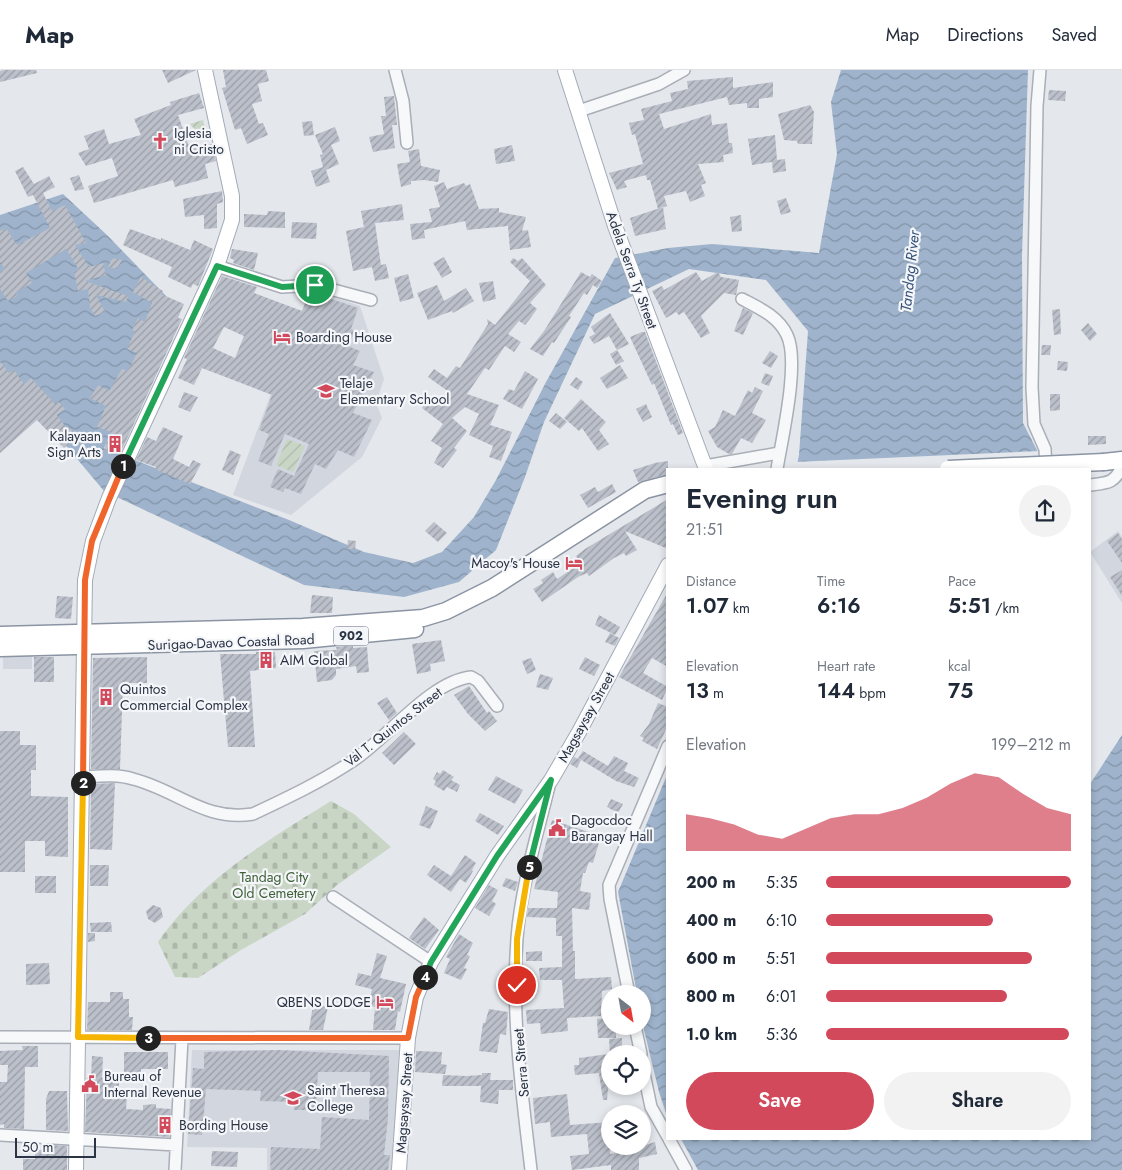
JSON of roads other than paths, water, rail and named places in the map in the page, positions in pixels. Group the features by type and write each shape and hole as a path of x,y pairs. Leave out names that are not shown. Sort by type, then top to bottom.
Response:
{"highway":[{"path":"970,468 1122,460"},
{"name":"Surigao-Davao Coastal Road","path":"0,635 84,639 303,634 425,628 453,620 481,600 645,501 664,485"},
{"name":"Surigao-Davao Coastal Road","path":"0,648 84,639"}],"main road":[{"path":"76,1170 85,580 91,550 109,498 217,266 232,220 232,196 206,70"},
{"name":"Adela Serra Ty Street","path":"565,70 615,226 705,467"},
{"name":"Magsaysay Street","path":"399,1170 408,1038 416,997 431,962 497,856 551,780 579,732 666,569"}],"street":[{"path":"395,70 403,101 407,144"},
{"path":"579,111 659,84 684,70"},
{"path":"1040,70 1037,106 1032,387 1034,424 1045,449 1046,468"},
{"path":"217,266 282,287 315,285 371,300"},
{"path":"742,299 772,315 787,335 791,361 789,396 777,468"},
{"path":"705,467 779,452"},
{"path":"1091,486 1106,484 1117,477 1122,466"},
{"name":"Val T. Quintos Street","path":"83,777 118,776 134,779 160,788 204,810 237,816 253,814 354,760 429,697 455,681 471,677 478,681 497,706"},
{"path":"627,985 610,899 609,885 666,751"},
{"name":"Serra Street","path":"531,1170 517,1032 517,939 525,883 551,780"},
{"path":"333,897 431,962"},
{"path":"0,1037 182,1039 408,1038"},
{"path":"176,1170 182,1039"},
{"path":"648,1095 651,1107 666,1134"},
{"path":"0,1135 176,1145"},
{"path":"669,1140 686,1170"}],"water":[{"name":"Tandag River","path":"841,70 1028,70 1022,255 1023,423 1038,452 796,468 799,455 808,331 766,280 689,269 595,314 544,422 525,477 496,550 459,582 404,597 304,585 104,491 0,367 0,215 63,194 107,235 169,299 150,349 104,448 289,520 364,552 413,563 442,552 474,517 496,480 546,382 615,258 668,248 712,244 819,253 837,154 831,102"},
{"path":"1122,735 1122,1170 698,1170 682,1140 1091,1140 1091,782"},
{"path":"666,777 666,1113 651,1059 651,1045 648,1045 645,1035 651,1035 651,985 635,985 618,892"}],"place":[{"name":"Iglesia ni Cristo","path":"160,141"},
{"name":"Boarding House","path":"282,337"},
{"name":"Telaje Elementary School","path":"326,391"},
{"name":"Kalayaan Sign Arts","path":"115,444"},
{"name":"Macoy's House","path":"574,563"},
{"name":"AIM Global","path":"266,660"},
{"name":"Quintos Commercial Complex","path":"106,697"},
{"name":"Dagocdoc Barangay Hall","path":"557,828"},
{"name":"QBENS LODGE","path":"385,1002"},
{"name":"Bureau of Internal Revenue","path":"90,1084"},
{"name":"Saint Theresa College","path":"293,1098"},
{"name":"Bording House","path":"165,1125"}],"park label":[{"name":"Tandag City Old Cemetery","path":"274,886"}]}
